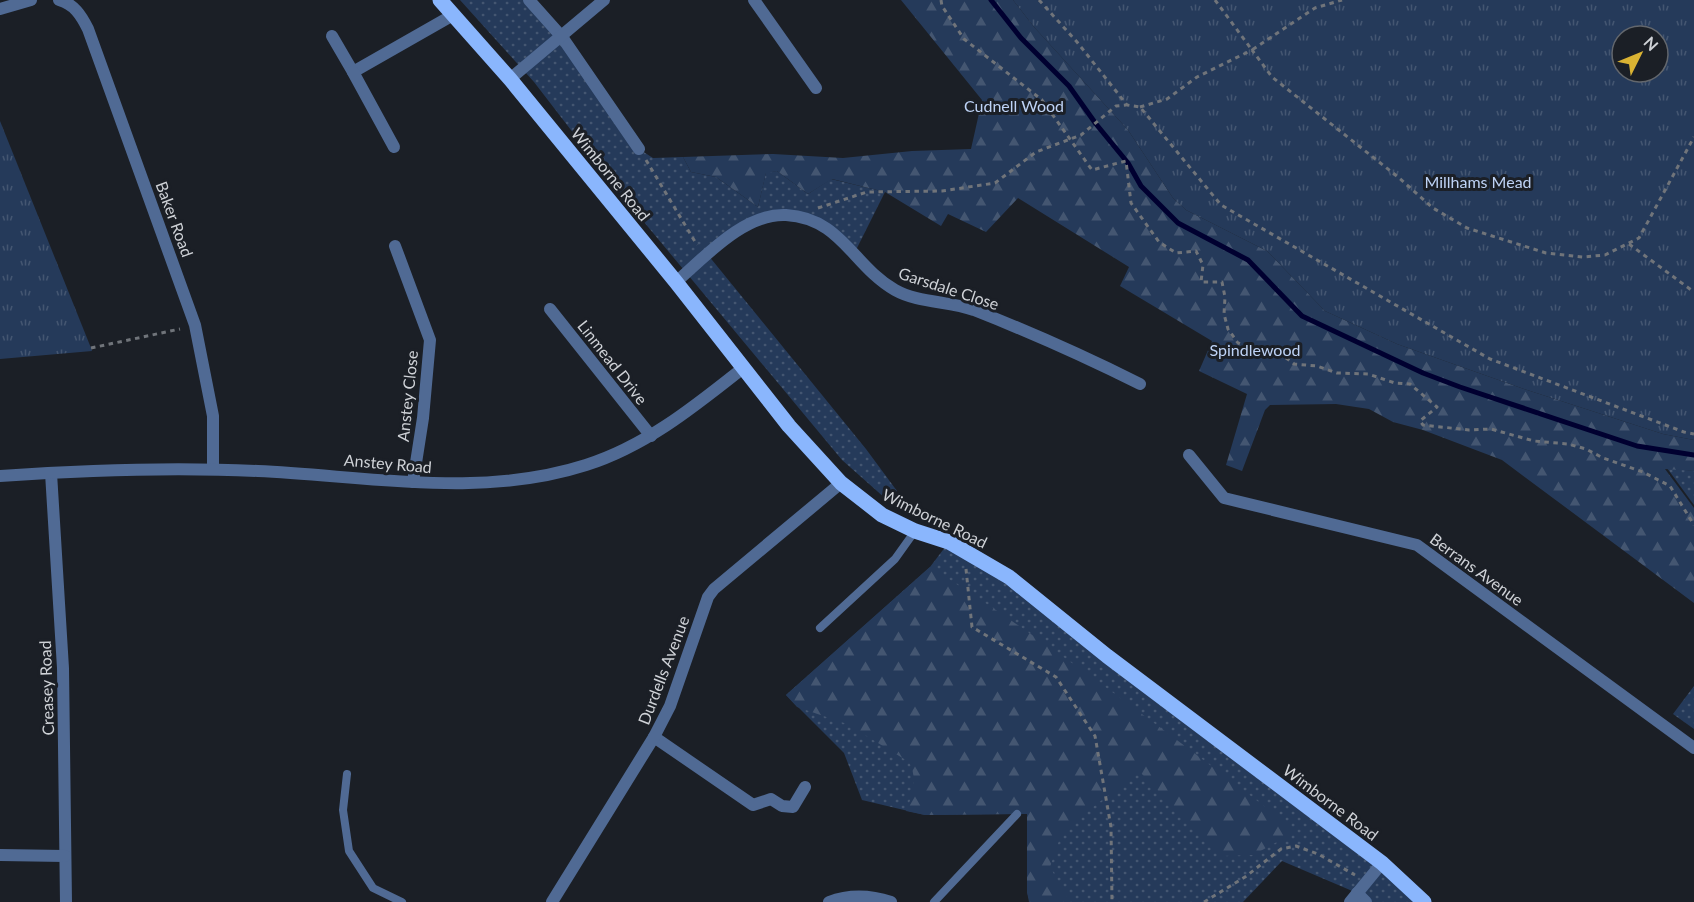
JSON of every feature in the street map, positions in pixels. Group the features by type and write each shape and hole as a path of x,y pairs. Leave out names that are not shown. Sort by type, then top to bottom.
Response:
{"main road":[{"name":"Wimborne Road","path":"440,0 510,79 676,282 789,426 841,483 882,515 915,531 949,542 1009,577 1107,656 1382,863 1424,902"}],"street":[{"path":"0,9 31,0"},
{"name":"Baker Road","path":"59,0 68,2 75,8 88,29 195,326 213,416 213,469"},
{"path":"529,0 562,37 639,149"},
{"path":"510,79 604,0"},
{"path":"754,0 816,88"},
{"path":"353,72 453,15"},
{"path":"332,36 394,147"},
{"name":"Garsdale Close","path":"676,282 746,224 763,218 784,215 806,218 824,225 841,238 878,280 898,292 915,298 971,309 1140,384"},
{"name":"Anstey Close","path":"395,246 430,340 423,418 413,482"},
{"name":"Linmead Drive","path":"550,309 651,436"},
{"name":"Anstey Road","path":"0,476 213,469 325,474 456,484 514,481 556,474 588,465 651,436 676,421 743,368"},
{"name":"Berrans Avenue","path":"1189,455 1224,498 1417,545 1694,748"},
{"name":"Creasey Road","path":"51,473 63,668 66,902"},
{"name":"Durdells Avenue","path":"552,902 654,737 670,706 708,597 714,589 841,483"},
{"path":"654,737 753,805 771,799 782,806 793,807 806,788"},
{"path":"0,855 66,856"},
{"path":"1358,899 1367,881 1382,863"},
{"path":"829,902 853,895 876,897 891,902"}],"lane":[{"path":"820,628 895,559 915,531"},
{"path":"347,774 343,810 349,851 373,888 402,902"},
{"path":"934,902 1017,814"}],"path":[{"path":"940,0 964,39 1042,100 1092,170 1126,161 1131,203 1159,242 1176,253 1196,251 1203,266 1201,282 1222,282 1226,322 1238,343 1258,351 1277,351 1294,364 1317,366 1337,373 1368,374 1395,383 1410,384 1437,408 1420,421 1423,425 1455,429 1491,429 1547,443 1568,444 1624,464 1670,486 1694,525"},
{"path":"1039,0 1077,42 1127,105"},
{"path":"1215,0 1272,77 1433,208 1467,228 1546,253 1583,257 1605,255 1639,238 1694,137"},
{"path":"794,216 867,192 942,191 995,183 1035,152 1071,140 1084,133 1116,106 1140,107 1167,99 1197,77 1252,50 1315,8 1342,0"},
{"path":"1140,107 1221,205 1490,359 1694,434"},
{"path":"639,149 705,258"},
{"path":"1629,244 1694,292"},
{"path":"91,348 195,326"},
{"path":"964,550 972,627 1056,677 1095,736 1111,827 1113,902"},
{"path":"1204,902 1251,873 1281,849 1296,846 1318,854 1367,881"}],"green space":[{"path":"460,0 529,0 639,149 653,158 683,157 691,172 716,177 758,207 766,172 777,171 808,194 831,179 885,192 854,254 824,225 763,218 708,255 866,449 897,491 886,499 842,460 614,186 534,82"},
{"path":"901,0 1013,0 1034,27 1128,130 1173,198 1186,210 1267,251 1325,311 1397,344 1524,389 1663,434 1694,440 1694,471 1665,469 1694,508 1694,603 1502,460 1423,430 1393,422 1369,409 1336,404 1270,405 1265,410 1242,471 1226,465 1247,394 1199,371 1212,341 1120,286 1129,267 1018,198 986,232 948,214 941,226 885,192 832,179 808,194 777,171 766,173 758,207 716,177 691,172 683,157 773,154 843,158 912,151 971,149 982,100"},
{"name":"Millhams Mead","path":"1013,0 1694,0 1694,440 1663,434 1524,389 1397,344 1325,311 1267,251 1186,210 1173,198 1128,130 1034,27"},
{"path":"0,121 91,348 92,351 0,359"},
{"path":"1667,468 1694,471 1694,505"},
{"path":"949,542 965,550 1424,902 1366,902 1357,893 1282,861 1243,902 1030,902 1027,892 1027,814 925,815 862,800 844,753 786,695 930,567"},
{"path":"930,567 1071,662 1297,831 1253,855 1221,856 1140,772 1063,829 1050,867 1070,902 1029,902 1027,814 925,815 906,811 914,786 909,762 847,724 797,707 786,695"},
{"path":"1694,686 1694,729 1673,714"}],"waterway":[{"path":"991,0 1021,38 1069,86 1128,163 1141,186 1178,223 1248,260 1302,316 1423,373 1460,387 1637,446 1694,455"}],"park label":[{"name":"Cudnell Wood","path":"1014,105"},
{"name":"Spindlewood","path":"1255,349"}]}
